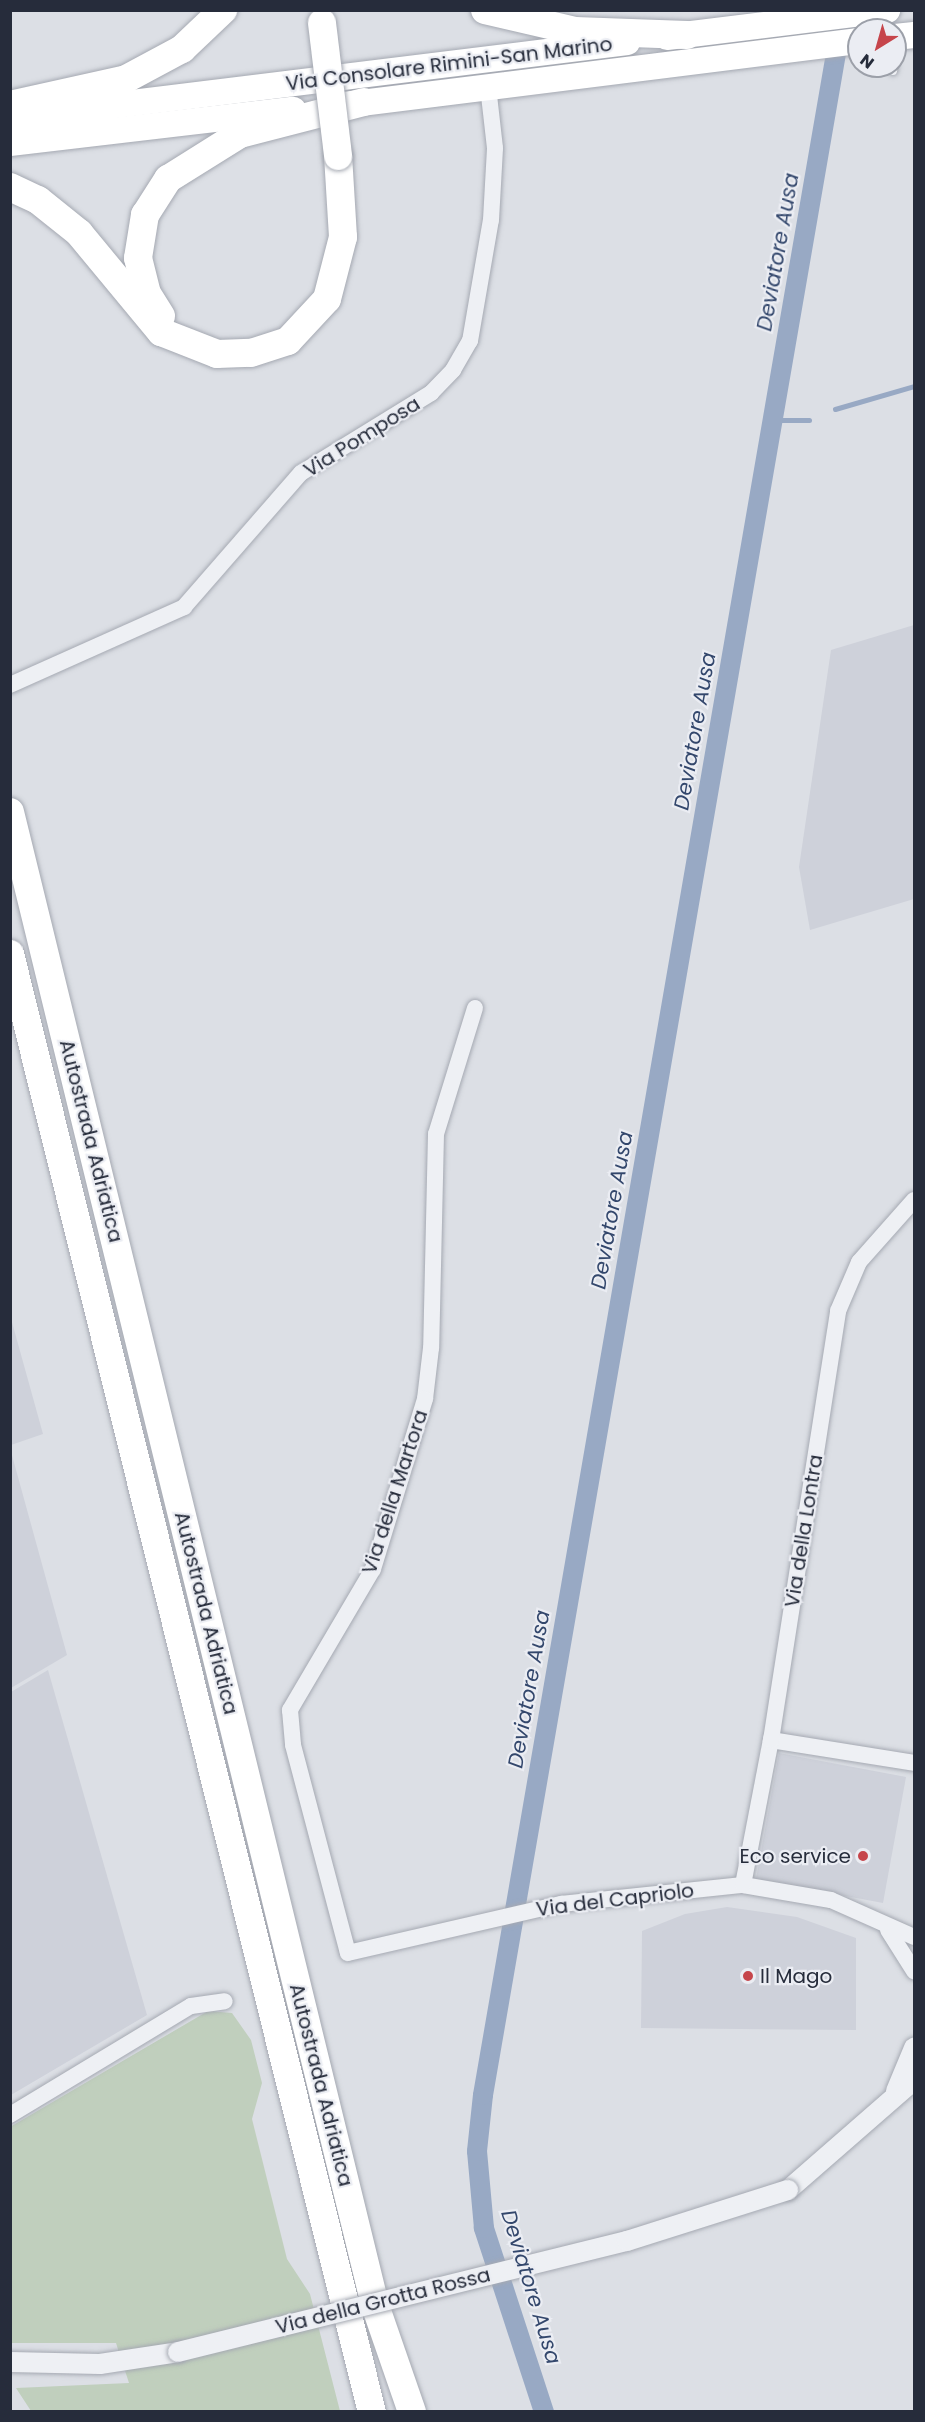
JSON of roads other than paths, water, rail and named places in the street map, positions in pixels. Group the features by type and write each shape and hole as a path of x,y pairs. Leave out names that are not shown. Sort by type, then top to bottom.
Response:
{"highway":[{"path":"10,105 126,79 182,49 223,10"},
{"path":"485,10 575,31 687,35"},
{"path":"10,187 60,215 145,317 195,348 237,354 273,349 305,327 327,299 344,237 338,156 321,17"},
{"path":"195,348 158,313 139,274 140,233 154,198 168,179 240,134 364,102"},
{"name":"Autostrada Adriatica","path":"10,812 375,2305 412,2412"},
{"name":"Autostrada Adriatica","path":"10,954 372,2412"}],"main road":[{"name":"Via Consolare Rimini-San Marino","path":"10,118 687,35 771,17 797,21 887,10"},
{"name":"Via Consolare Rimini-San Marino","path":"10,143 847,42"}],"street":[{"name":"Via Pomposa","path":"10,685 184,608 301,473 431,393 453,370 470,341 491,220 495,148 488,87"},
{"name":"Via della Martora","path":"348,1953 293,1745 290,1710 373,1569 425,1399 431,1348 436,1134 475,1008"},
{"name":"Via della Lontra","path":"743,1885 771,1740 838,1311 859,1262 915,1200"},
{"path":"771,1740 915,1763"},
{"name":"Via del Capriolo","path":"348,1953 451,1926 550,1907 743,1885 831,1900 915,1937"},
{"name":"Via del Capriolo","path":"881,1923 902,1944 915,1971"},
{"path":"10,2115 191,2006 225,2001"},
{"name":"Via della Grotta Rossa","path":"892,2099 915,2048"},
{"name":"Via della Grotta Rossa","path":"10,2362 100,2364 178,2352 627,2241 788,2190 838,2152 892,2099 915,2080"}],"waterway":[{"name":"Deviatore Ausa","path":"544,2412 484,2228 477,2151 483,2095 840,31"},
{"path":"835,409 914,386"},
{"path":"773,420 809,420"}],"place":[{"name":"Eco service","path":"863,1856"},
{"name":"Il Mago","path":"748,1976"}]}
